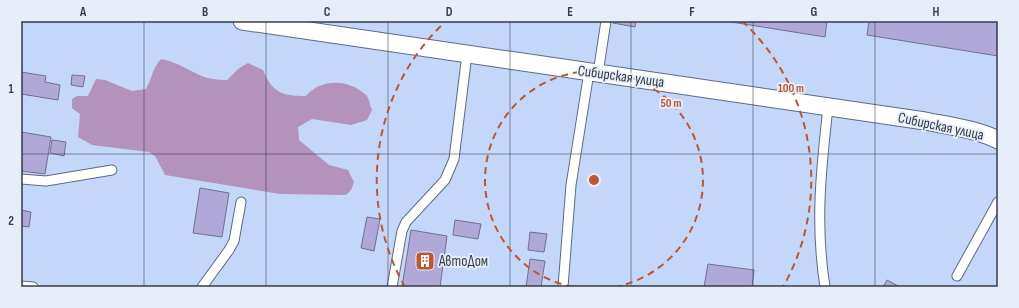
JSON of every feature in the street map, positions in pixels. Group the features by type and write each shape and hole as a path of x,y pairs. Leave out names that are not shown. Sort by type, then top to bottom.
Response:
{"street":[{"name":"Сибирская улица","path":"242,21 828,107 960,128 998,140"}],"lane":[{"path":"563,287 569,205 593,72 606,21"},
{"path":"392,287 402,231 406,222 445,180 454,160 467,54"},
{"path":"825,287 819,223 820,184 828,107"},
{"path":"21,179 46,181 112,170"},
{"path":"202,287 234,241 241,202"},
{"path":"958,276 998,202"},
{"path":"21,286 33,287"}],"shaded area":[{"path":"21,21 998,21 998,287 21,287"},
{"path":"161,59 170,61 208,78 217,80 227,80 238,69 248,63 263,70 275,89 291,95 306,96 319,86 335,83 352,86 359,90 367,96 372,110 367,120 351,125 312,119 298,127 299,140 329,165 348,170 354,182 351,190 346,195 280,194 165,175 155,156 149,152 92,145 78,137 80,114 72,108 72,99 77,96 88,96 96,79 105,80 132,91 146,89 155,67"}],"building":[{"path":"613,21 636,21 635,27 613,23"},
{"path":"725,21 827,21 825,37"},
{"path":"869,21 998,21 998,56 867,35"},
{"path":"21,72 46,76 45,82 60,85 58,100 21,94"},
{"path":"72,75 85,76 83,87 71,85"},
{"path":"21,132 51,137 45,174 21,171"},
{"path":"52,140 66,142 64,156 50,153"},
{"path":"200,188 229,193 222,237 193,233"},
{"path":"21,210 31,212 29,227 21,226"},
{"path":"367,217 380,219 374,251 361,248"},
{"path":"455,220 481,224 478,239 453,235"},
{"name":"АвтоДом","path":"411,230 447,236 440,287 402,287"},
{"path":"530,232 547,234 544,252 528,250"},
{"path":"530,259 545,261 541,287 526,287"},
{"path":"708,264 754,270 752,287 704,287"},
{"path":"887,280 900,287 883,287"}],"place":[{"name":"АвтоДом","path":"425,261"}]}
